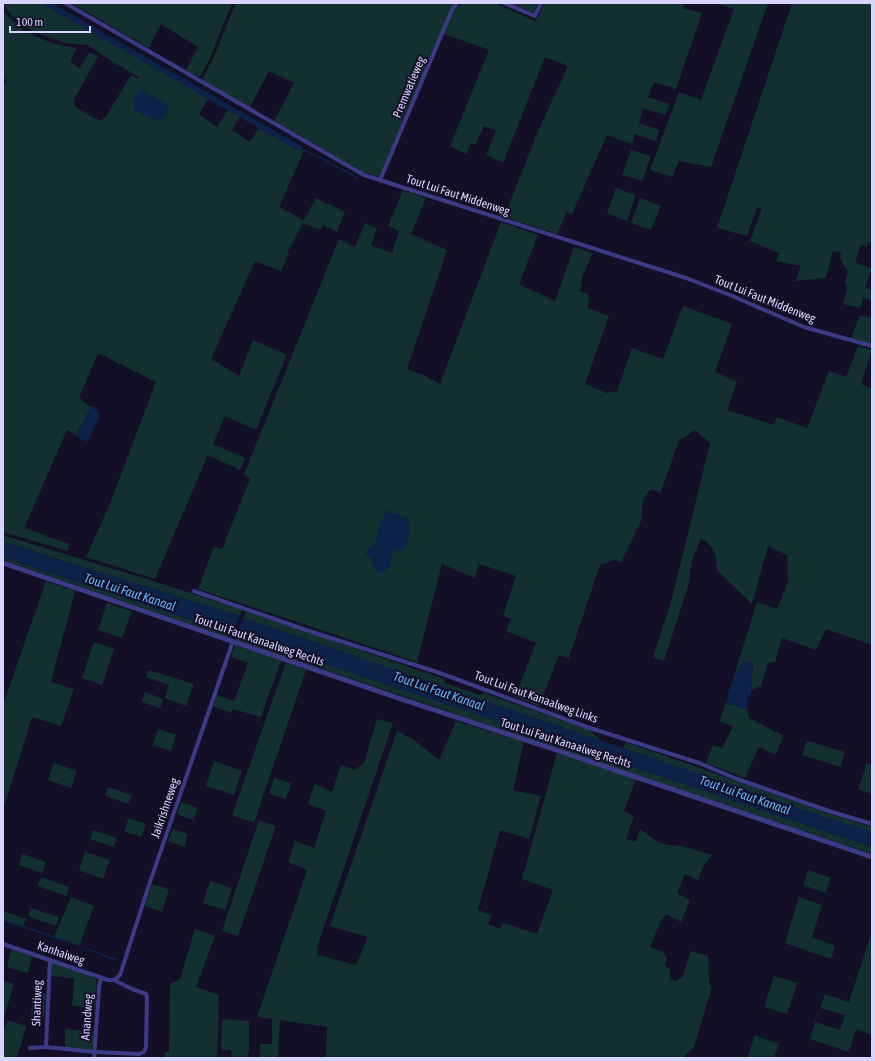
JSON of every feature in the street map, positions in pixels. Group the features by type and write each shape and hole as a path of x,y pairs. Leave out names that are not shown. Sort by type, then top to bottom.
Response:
{"street":[{"name":"Tout Lui Faut Middenweg","path":"65,3 364,175 686,278 804,327 872,346"},
{"name":"Premwatieweg","path":"380,180 452,10 457,3"},
{"path":"504,3 536,16 541,3"},
{"name":"Tout Lui Faut Kanaalweg Rechts","path":"3,563 404,700 872,857"},
{"name":"Tout Lui Faut Kanaalweg Links","path":"194,591 309,631 437,672 587,727 699,763 737,779 829,811 872,824"},
{"name":"Jaikrishneweg","path":"114,980 120,975 149,885 233,641"},
{"name":"Kanhaiweg","path":"3,944 108,980 114,980 146,994 146,1047 144,1052 139,1054 95,1052"},
{"name":"Shantiweg","path":"46,1047 50,960"},
{"name":"Anandweg","path":"94,1058 101,977"},
{"path":"30,1048 46,1047 95,1052"}],"green space":[{"path":"3,3 46,3 209,97 199,114 217,127 229,108 241,115 232,130 250,142 260,126 304,151 279,207 304,220 316,198 345,212 337,232 323,225 320,230 303,223 287,253 289,254 281,271 255,261 211,359 239,376 253,340 287,355 256,430 225,416 213,444 245,458 240,470 208,455 155,579 86,557 109,506 156,382 98,353 79,398 91,407 76,435 67,430 24,528 69,544 68,551 3,532 3,88 7,80 3,78 3,10 26,31 56,44 77,48 70,62 80,68 89,52 98,56 74,100 75,107 98,120 105,118 131,75 138,79 139,77 88,45 65,43 32,31 18,22 10,14"},
{"path":"71,3 232,3 210,58 200,77 186,70 198,47 161,24 149,48"},
{"path":"236,3 454,3 379,177 363,172 274,121 294,83 269,71 250,107 202,80 212,61"},
{"path":"463,3 494,3 536,21 544,3 684,3 683,8 702,13 676,89 654,82 648,97 670,104 665,115 643,108 639,123 659,130 656,141 635,134 632,144 607,135 572,214 567,212 557,234 504,217 538,131 568,66 545,57 503,163 486,155 496,131 484,126 475,145 471,143 466,154 450,146 489,50 444,34 453,12"},
{"path":"510,3 538,3 534,13"},
{"path":"716,3 768,3 711,167 679,161 672,177 650,170 679,92 701,100 734,9"},
{"path":"792,3 872,3 872,243 869,242 867,247 861,245 855,263 872,268 865,288 872,290 872,300 863,298 860,308 843,304 847,288 845,282 848,272 840,258 841,252 833,251 826,278 795,281 801,266 776,261 779,253 750,241 762,208 757,208 747,236 717,228"},
{"path":"631,150 651,156 642,181 622,175"},
{"path":"616,188 636,195 627,221 607,213"},
{"path":"403,190 426,198 411,234 447,250 407,369 440,384 501,222 538,235 519,284 555,301 574,247 593,253 582,277 580,291 589,295 588,308 609,316 585,384 607,393 617,391 632,348 663,359 683,306 732,324 715,372 737,382 727,410 774,425 777,417 807,428 829,371 846,377 858,346 872,350 861,384 872,388 872,645 826,629 816,650 782,638 775,662 768,663 761,686 751,690 751,673 753,671 752,664 749,661 744,661 734,676 757,602 777,609 788,582 787,555 768,546 752,604 717,570 716,560 712,548 701,539 692,560 688,586 664,661 653,657 672,599 710,443 695,430 679,441 660,494 653,489 648,492 643,500 641,521 621,562 614,560 600,565 569,658 559,655 539,706 515,697 536,643 506,631 511,619 503,616 516,576 479,564 475,578 442,564 417,662 198,589 214,547 222,549 250,479 244,474 339,239 355,247 365,223 377,228 371,245 392,253 399,231 388,226","holes":["388,510 394,514 407,518 410,533 403,550 394,551 390,559 373,563 370,557"]},
{"path":"640,198 661,206 651,230 631,223"},
{"path":"860,315 872,318 872,344 851,338"},
{"path":"3,535 242,610 240,616 3,542"},
{"path":"3,557 233,634 231,638 3,560"},
{"path":"46,581 75,591 51,682 74,689 61,726 32,717 3,810 3,705"},
{"path":"107,603 132,611 122,638 98,630"},
{"path":"246,611 444,679 445,683 480,695 484,693 590,730 601,741 243,618"},
{"path":"237,634 872,847 872,854 236,640"},
{"path":"94,642 114,649 102,685 82,678"},
{"path":"235,645 281,661 261,717 233,709 231,713 213,706 217,695 234,701 248,663 231,657"},
{"path":"286,662 306,670 254,823 232,815"},
{"path":"148,670 194,684 186,706 165,698 169,685 146,677"},
{"path":"145,692 163,699 160,708 142,702"},
{"path":"726,702 728,705 732,704 747,710 749,718 784,736 775,755 759,747 745,778 706,763 713,745 722,748 733,727 719,721"},
{"path":"377,719 393,723 317,947 318,955 356,965 368,937 330,926 397,731 411,738 439,760 456,721 524,742 513,790 541,796 529,839 500,830 478,910 492,915 488,924 500,929 503,923 537,934 553,890 522,879 557,753 636,779 624,811 634,816 626,839 636,842 640,829 655,840 667,845 682,846 712,855 700,873 698,880 685,874 677,893 690,900 681,922 666,914 661,921 650,947 663,952 667,959 665,965 670,970 670,979 675,981 682,978 691,951 708,956 709,982 712,987 694,1047 682,1058 326,1058 327,1027 280,1020 278,1058 260,1058 260,1044 272,1044 272,1019 257,1017 307,870 288,862 295,841 314,848 326,811 308,804 315,784 332,792 341,765 355,770 364,763"},
{"path":"158,729 176,735 171,751 153,745"},
{"path":"807,741 845,752 840,767 802,755"},
{"path":"626,742 827,813 872,827 872,833 623,748"},
{"path":"214,761 242,771 234,795 206,786"},
{"path":"54,763 77,771 71,788 48,780"},
{"path":"867,763 872,765 872,794 858,789"},
{"path":"274,778 291,783 286,799 269,794"},
{"path":"108,787 132,795 129,804 105,796"},
{"path":"181,802 198,808 193,820 177,814"},
{"path":"129,818 146,824 141,837 124,831"},
{"path":"259,820 276,826 238,936 222,931"},
{"path":"173,829 188,834 184,847 168,841"},
{"path":"93,830 117,838 114,847 90,839"},
{"path":"85,852 110,860 103,879 79,870"},
{"path":"22,854 46,862 42,873 19,865"},
{"path":"808,870 831,878 825,893 803,885"},
{"path":"41,877 69,887 66,896 38,886"},
{"path":"210,881 232,888 225,910 203,903"},
{"path":"152,884 169,889 162,912 145,906"},
{"path":"71,897 94,906 79,946 54,937"},
{"path":"799,897 822,905 812,937 835,946 831,959 785,943"},
{"path":"31,908 59,917 56,926 28,916"},
{"path":"4,911 26,919 23,927 3,920"},
{"path":"195,929 215,936 196,987 219,995 217,1058 165,1058 165,1052 169,1052 170,984 180,979"},
{"path":"872,931 872,1035 856,1029 849,1052 810,1039 815,1022 840,1030 845,1015 820,1008 825,994 849,1002"},
{"path":"11,949 32,956 28,973 7,967"},
{"path":"52,962 95,978 97,981 95,1008 72,1006 74,978 51,976"},
{"path":"774,976 797,983 787,1014 764,1007"},
{"path":"3,981 14,984 3,1020"},
{"path":"34,991 46,993 44,1017 31,1016"},
{"path":"222,1019 249,1021 249,1051 247,1058 232,1058 231,1050 221,1050"},
{"path":"7,1020 26,1026 17,1058 3,1058 3,1034"},
{"path":"65,1029 94,1032 92,1051 65,1048"},
{"path":"755,1035 779,1044 774,1058 747,1058"}],"water":[{"path":"140,91 144,91 168,104 168,112 164,119 158,120 134,110 134,99"},
{"path":"91,407 94,407 100,415 87,442 76,435"},
{"path":"388,510 394,514 396,513 407,518 410,533 403,551 399,549 392,553 390,559 391,563 381,574 376,571 370,557 365,555 370,547 374,547 378,536 377,532 386,511"},
{"name":"Tout Lui Faut Kanaal","path":"3,542 240,616 233,634 3,557"},
{"name":"Tout Lui Faut Kanaal","path":"243,618 872,832 872,847 237,634"},
{"path":"744,661 749,661 752,664 753,671 751,673 752,684 750,696 747,698 747,710 732,704 728,705 726,702 729,697 728,694 734,676"}],"waterway":[{"path":"46,3 299,148"},
{"path":"299,148 358,178"},
{"path":"3,920 77,945"},
{"path":"87,949 116,960"}]}
